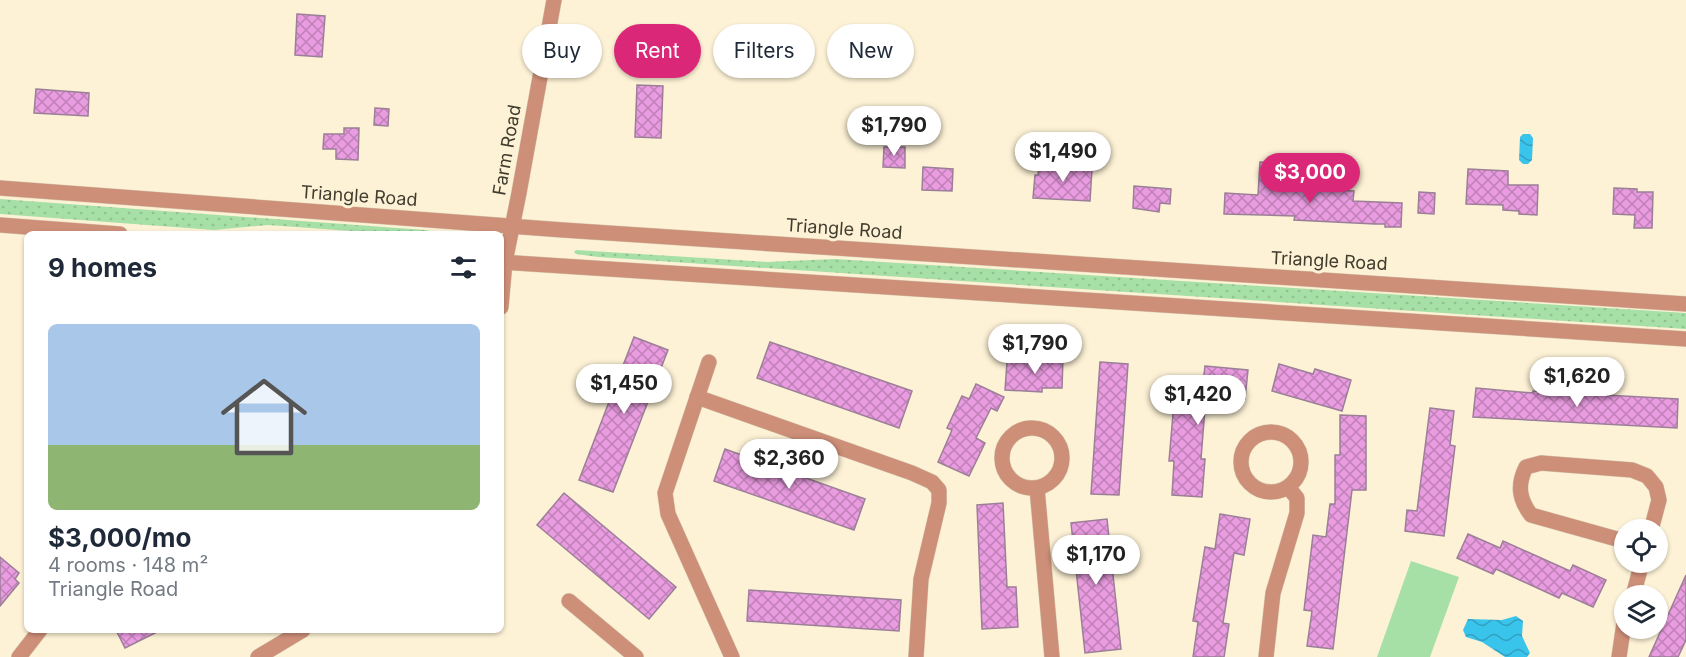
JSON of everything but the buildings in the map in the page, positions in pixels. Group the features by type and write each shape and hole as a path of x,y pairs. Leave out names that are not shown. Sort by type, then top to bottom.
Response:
{"street":[{"name":"Farm Road","path":"504,258 512,227 554,0"},
{"name":"Triangle Road","path":"0,188 512,227 1686,304"},
{"path":"0,225 80,231"},
{"path":"504,262 1686,339"},
{"path":"709,362 665,493 668,514 732,657"},
{"path":"697,397 912,473 932,482 939,490 939,503 921,579 916,657"},
{"path":"1029,428 1047,432 1054,438 1062,454 1059,472 1046,485 1037,488 1027,488 1010,480 1001,462 1002,452 1011,435 1019,430 1029,428"},
{"path":"1272,432 1290,438 1296,445 1302,463 1295,481 1288,488 1278,492 1258,490 1243,475 1242,454 1253,437 1272,432"},
{"path":"1614,538 1531,515 1522,503 1520,490 1520,478 1526,467 1541,463 1632,470 1647,476 1656,487 1659,500 1654,519"},
{"path":"1037,488 1052,657"},
{"path":"1266,657 1273,593 1297,513 1297,498 1288,488"},
{"path":"569,601 636,657"},
{"path":"19,657 38,633"},
{"path":"258,657 298,633"},
{"path":"1618,657 1621,639"}],"green space":[{"path":"0,199 430,231 351,231 268,225 214,230 0,214"},
{"path":"576,250 766,262 835,259 1686,313 1686,329 598,257 576,254 574,252"},
{"path":"1411,561 1459,577 1430,657 1377,657"}],"water":[{"path":"1523,134 1530,134 1533,138 1532,160 1528,164 1523,164 1519,160 1520,137"},
{"path":"1516,616 1523,621 1522,636 1530,653 1527,657 1505,657 1482,642 1466,637 1463,630 1468,619 1502,620"}]}
